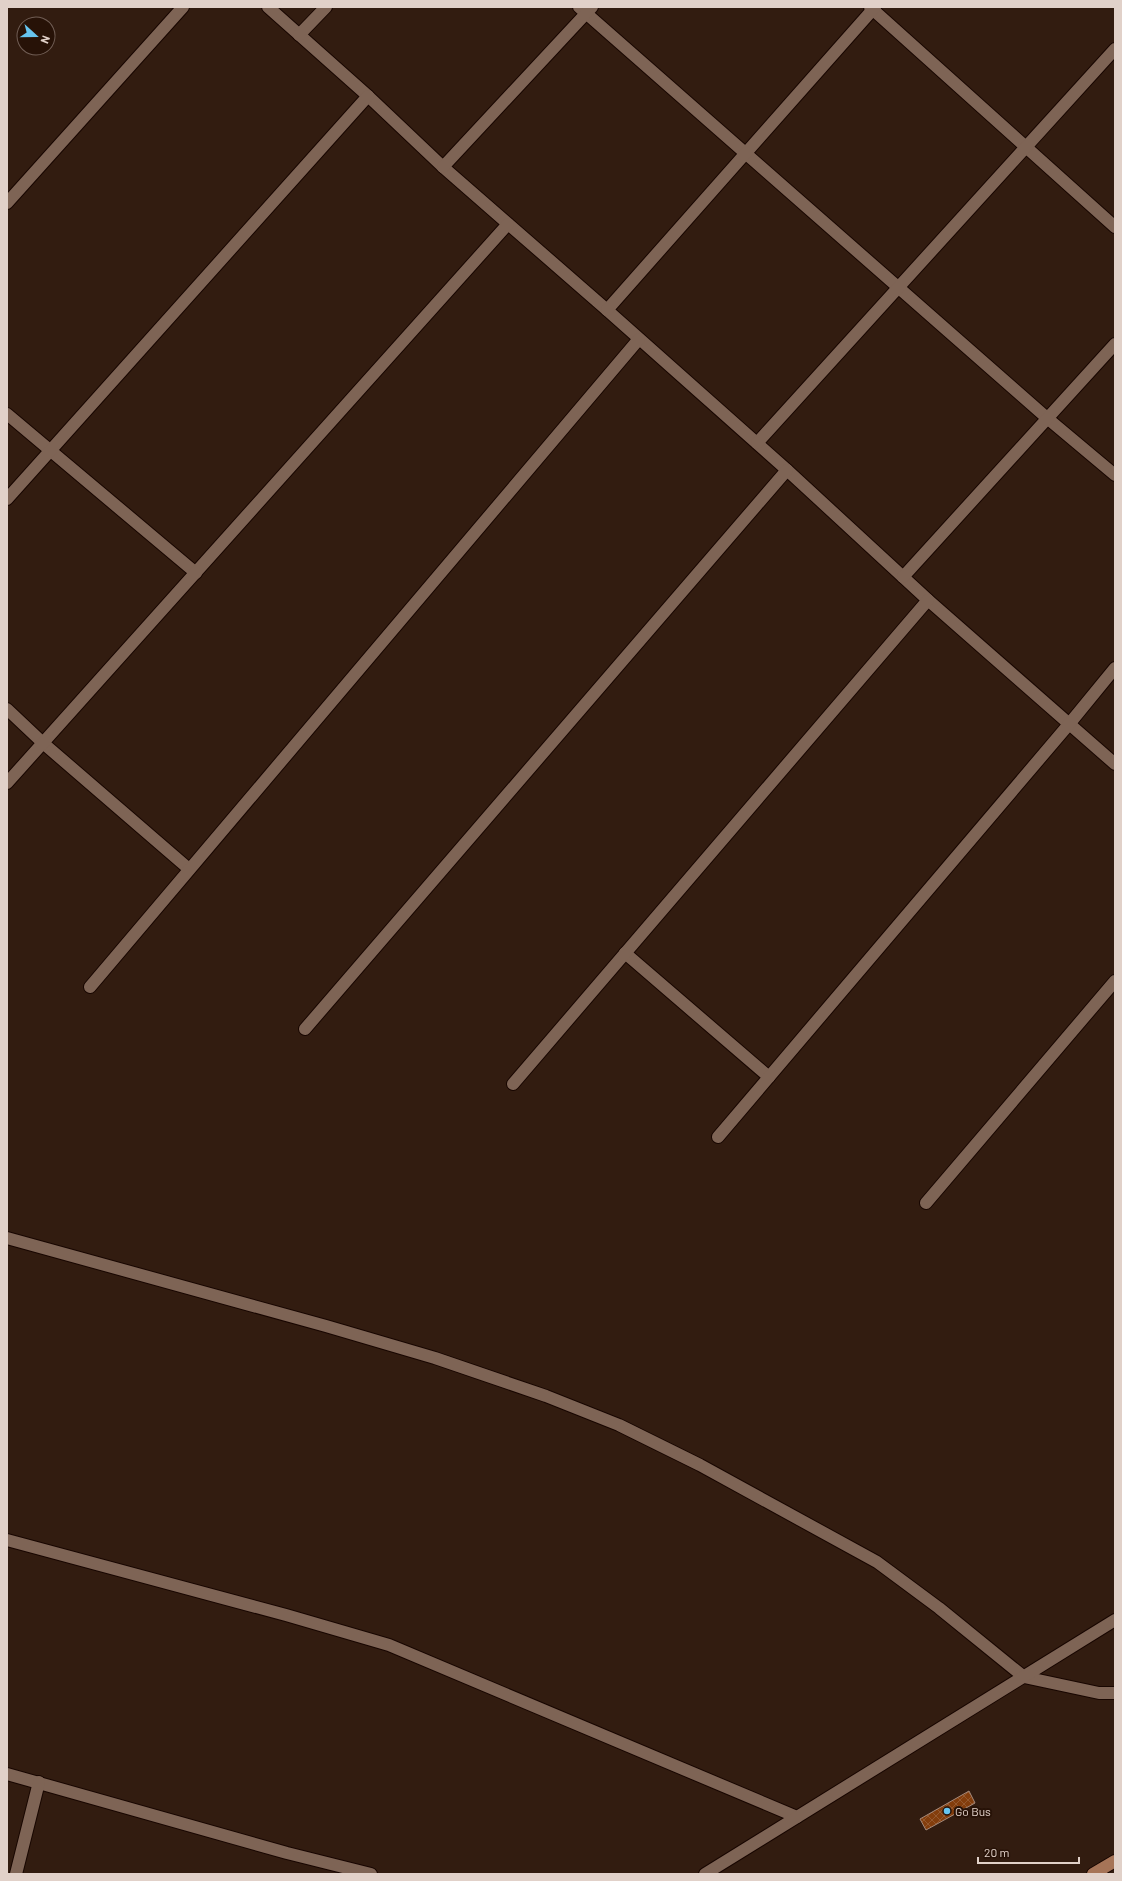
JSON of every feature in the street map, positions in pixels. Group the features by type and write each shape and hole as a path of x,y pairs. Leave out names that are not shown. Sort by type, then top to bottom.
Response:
{"main road":[{"path":"1093,1874 1115,1861"}],"street":[{"path":"7,203 183,7"},
{"path":"268,7 368,96 443,167 640,339 787,470 928,600 1115,764"},
{"path":"299,35 326,7"},
{"path":"607,310 872,8 1115,227"},
{"path":"443,167 586,9 898,287 1047,418 1115,475"},
{"path":"757,443 1115,49"},
{"path":"7,499 368,96"},
{"path":"7,783 508,224"},
{"path":"90,987 640,339"},
{"path":"903,577 1115,344"},
{"path":"7,414 196,573"},
{"path":"305,1029 787,470"},
{"path":"513,1084 928,600"},
{"path":"718,1137 1115,668"},
{"path":"7,709 43,743 189,869"},
{"path":"625,953 769,1077"},
{"path":"926,1203 1115,981"},
{"path":"7,1238 326,1326 435,1358 546,1396 619,1426 700,1465 877,1562 939,1608 1024,1677 1099,1693 1115,1693"},
{"path":"7,1540 279,1613 389,1645 797,1817"},
{"path":"705,1874 1115,1620"},
{"path":"7,1774 287,1853 370,1874"},
{"path":"16,1874 39,1782"}],"building":[{"name":"Go Bus","path":"969,1791 975,1803 926,1830 920,1819"}],"place":[{"name":"Go Bus","path":"947,1811"}]}
